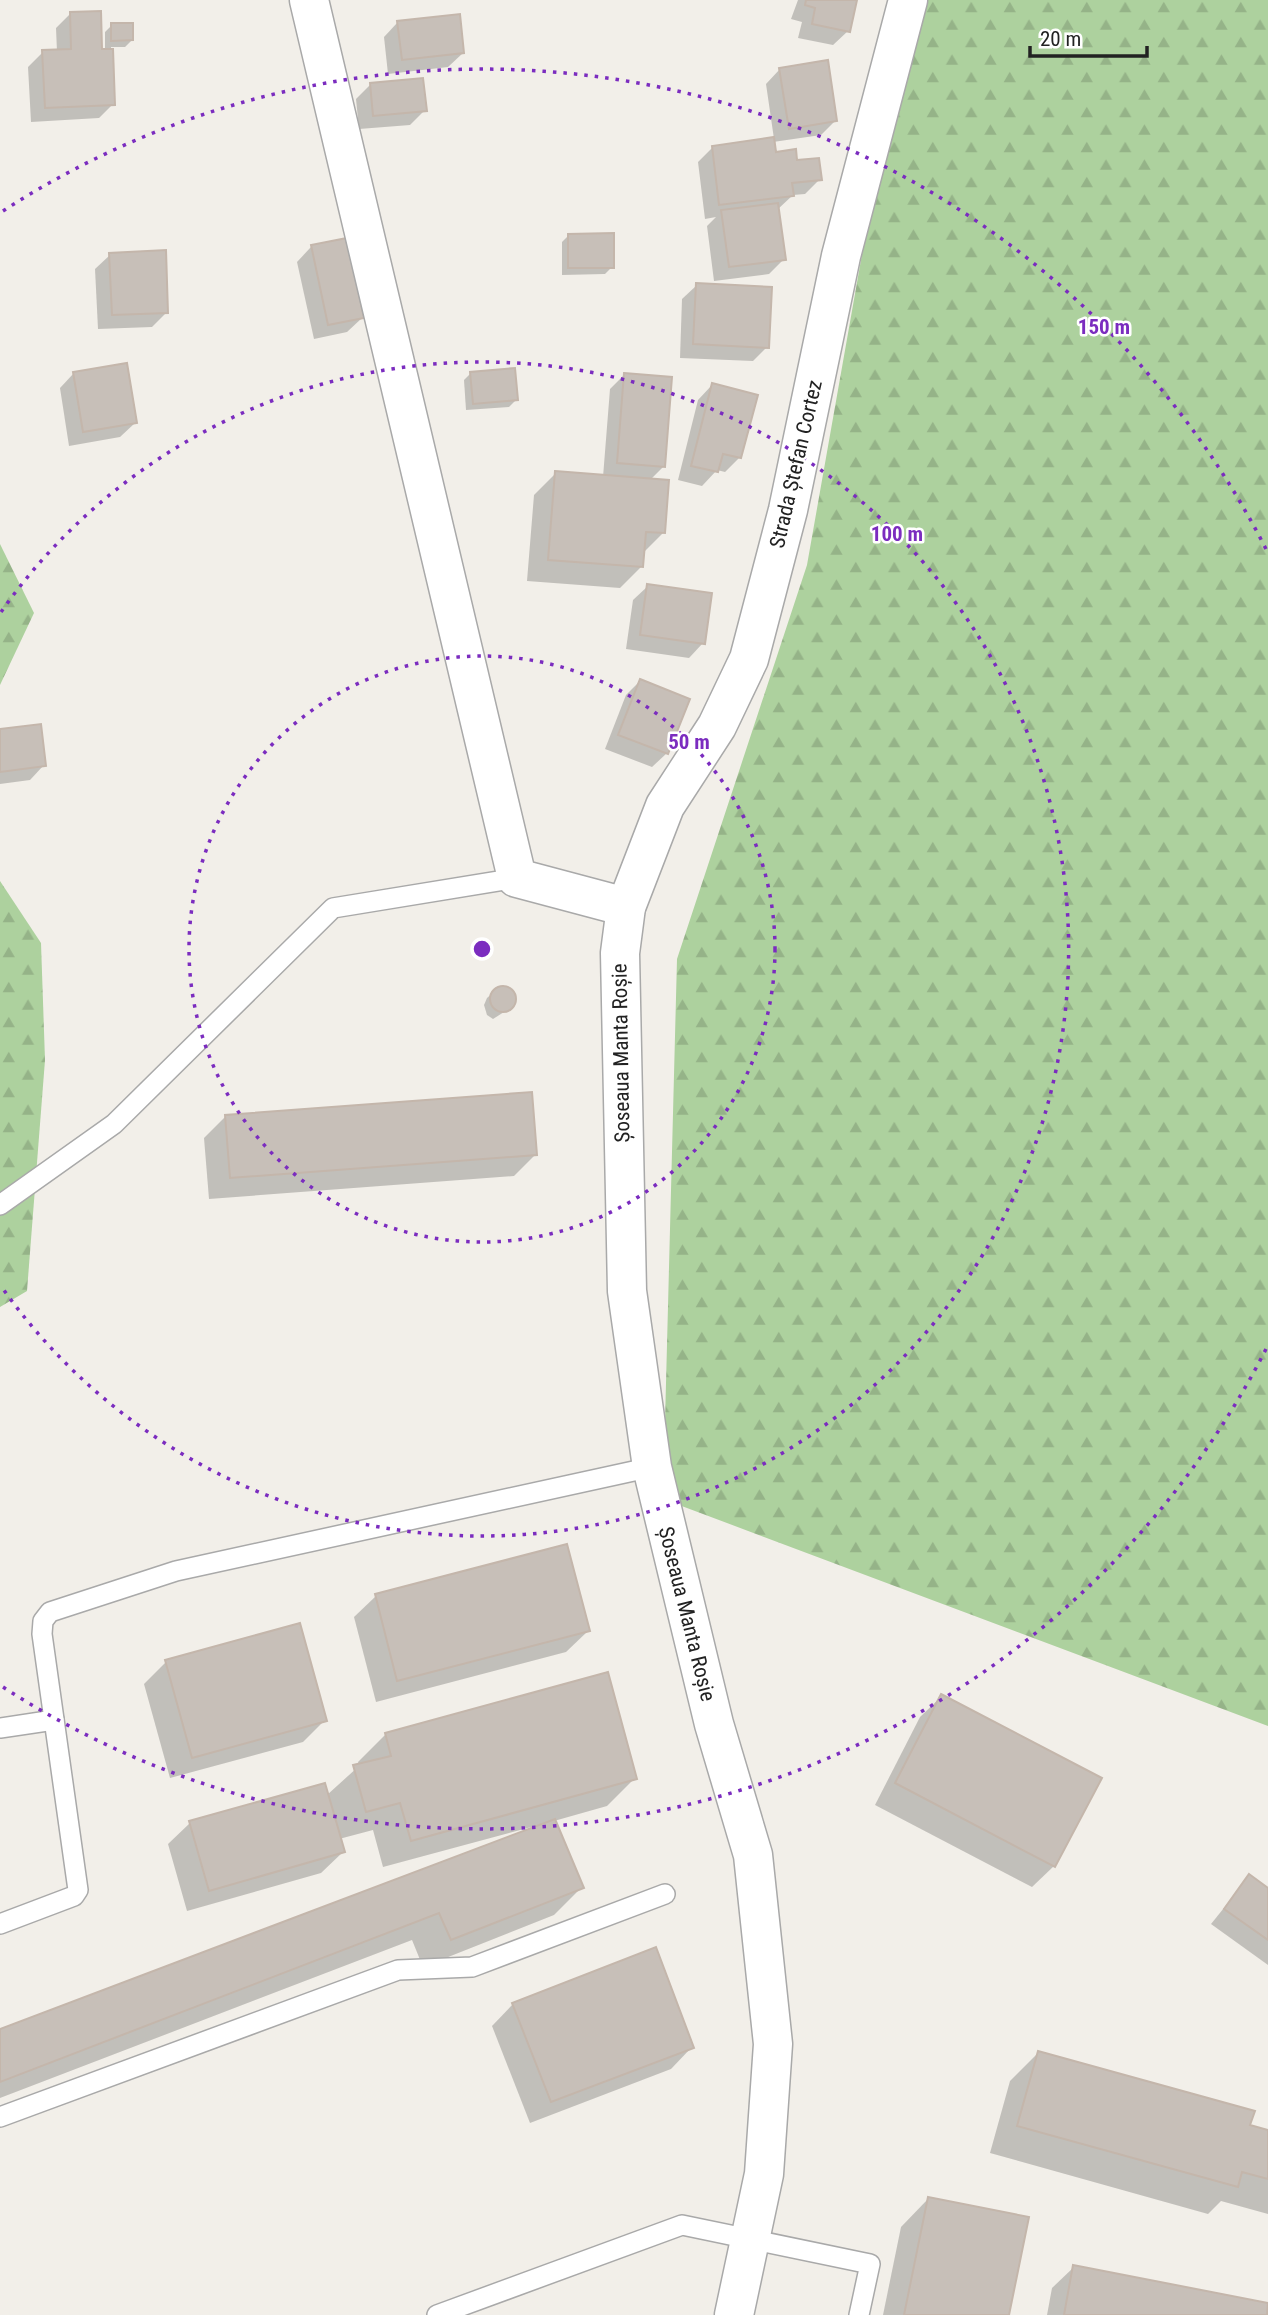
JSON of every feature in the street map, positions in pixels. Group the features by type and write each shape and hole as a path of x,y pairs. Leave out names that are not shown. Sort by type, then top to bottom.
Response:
{"street":[{"path":"309,0 517,878 626,907"},
{"name":"Strada Ștefan Cortez","path":"626,907 665,806 718,726 749,659 789,510 841,256 908,0"},
{"name":"Șoseaua Manta Roșie","path":"626,907 620,953 626,1278 652,1467 714,1724 753,1855 773,2045 764,2174 734,2315"}],"lane":[{"path":"0,1205 114,1124 333,908 517,878"},
{"path":"0,1924 74,1896 78,1890 42,1634 43,1621 50,1612 176,1572 652,1467"},
{"path":"0,1728 54,1720"},
{"path":"0,2117 398,1970 472,1967 665,1894"},
{"path":"437,2315 682,2225 870,2264 859,2315"}],"green space":[{"path":"907,0 1268,0 1268,1726 663,1499 677,959 807,565"},
{"path":"0,544 34,613 0,685"},
{"path":"0,881 41,943 45,1060 27,1291 0,1307"}],"building":[{"path":"806,0 857,0 850,32 812,24 815,8 805,5"},
{"path":"101,11 102,49 113,49 115,105 45,108 42,50 71,49 70,12"},
{"path":"460,14 464,53 402,60 397,21"},
{"path":"111,23 133,23 133,40 111,41"},
{"path":"828,60 837,121 789,129 779,68"},
{"path":"423,78 427,111 373,116 370,83"},
{"path":"774,137 776,152 796,149 797,160 819,158 822,180 792,183 794,196 719,205 712,146"},
{"path":"778,203 786,260 729,267 721,210"},
{"path":"614,233 614,268 568,268 568,234"},
{"path":"347,238 364,318 328,325 311,245"},
{"path":"166,250 168,313 112,315 109,253"},
{"path":"696,283 772,287 769,348 693,344"},
{"path":"127,363 137,423 83,432 73,372"},
{"path":"515,368 518,400 473,404 470,372"},
{"path":"624,373 672,377 665,467 617,463"},
{"path":"712,383 758,395 741,458 723,454 718,472 691,466"},
{"path":"555,471 669,480 665,533 646,532 643,567 548,560"},
{"path":"647,584 712,593 705,644 640,635"},
{"path":"640,679 690,699 668,754 618,735"},
{"path":"41,724 46,766 0,772 0,729"},
{"path":"503,986 512,990 516,999 512,1008 503,1012 494,1008 490,999 494,990"},
{"path":"532,1092 537,1155 230,1178 225,1115"},
{"path":"567,1544 590,1631 397,1681 375,1594"},
{"path":"300,1623 327,1721 192,1758 165,1660"},
{"path":"608,1672 637,1779 411,1841 400,1803 366,1812 353,1765 391,1756 385,1733"},
{"path":"941,1694 1102,1778 1055,1867 895,1783"},
{"path":"325,1783 345,1852 209,1891 189,1821"},
{"path":"555,1819 584,1888 451,1940 439,1913 0,2082 0,2029"},
{"path":"1249,1874 1268,1888 1268,1940 1224,1909"},
{"path":"656,1947 694,2048 551,2102 512,2003"},
{"path":"1038,2051 1255,2111 1250,2125 1268,2130 1268,2179 1242,2172 1238,2187 1017,2126"},
{"path":"928,2197 1029,2217 1009,2315 904,2315"},
{"path":"1073,2265 1268,2303 1267,2315 1064,2315"}]}
